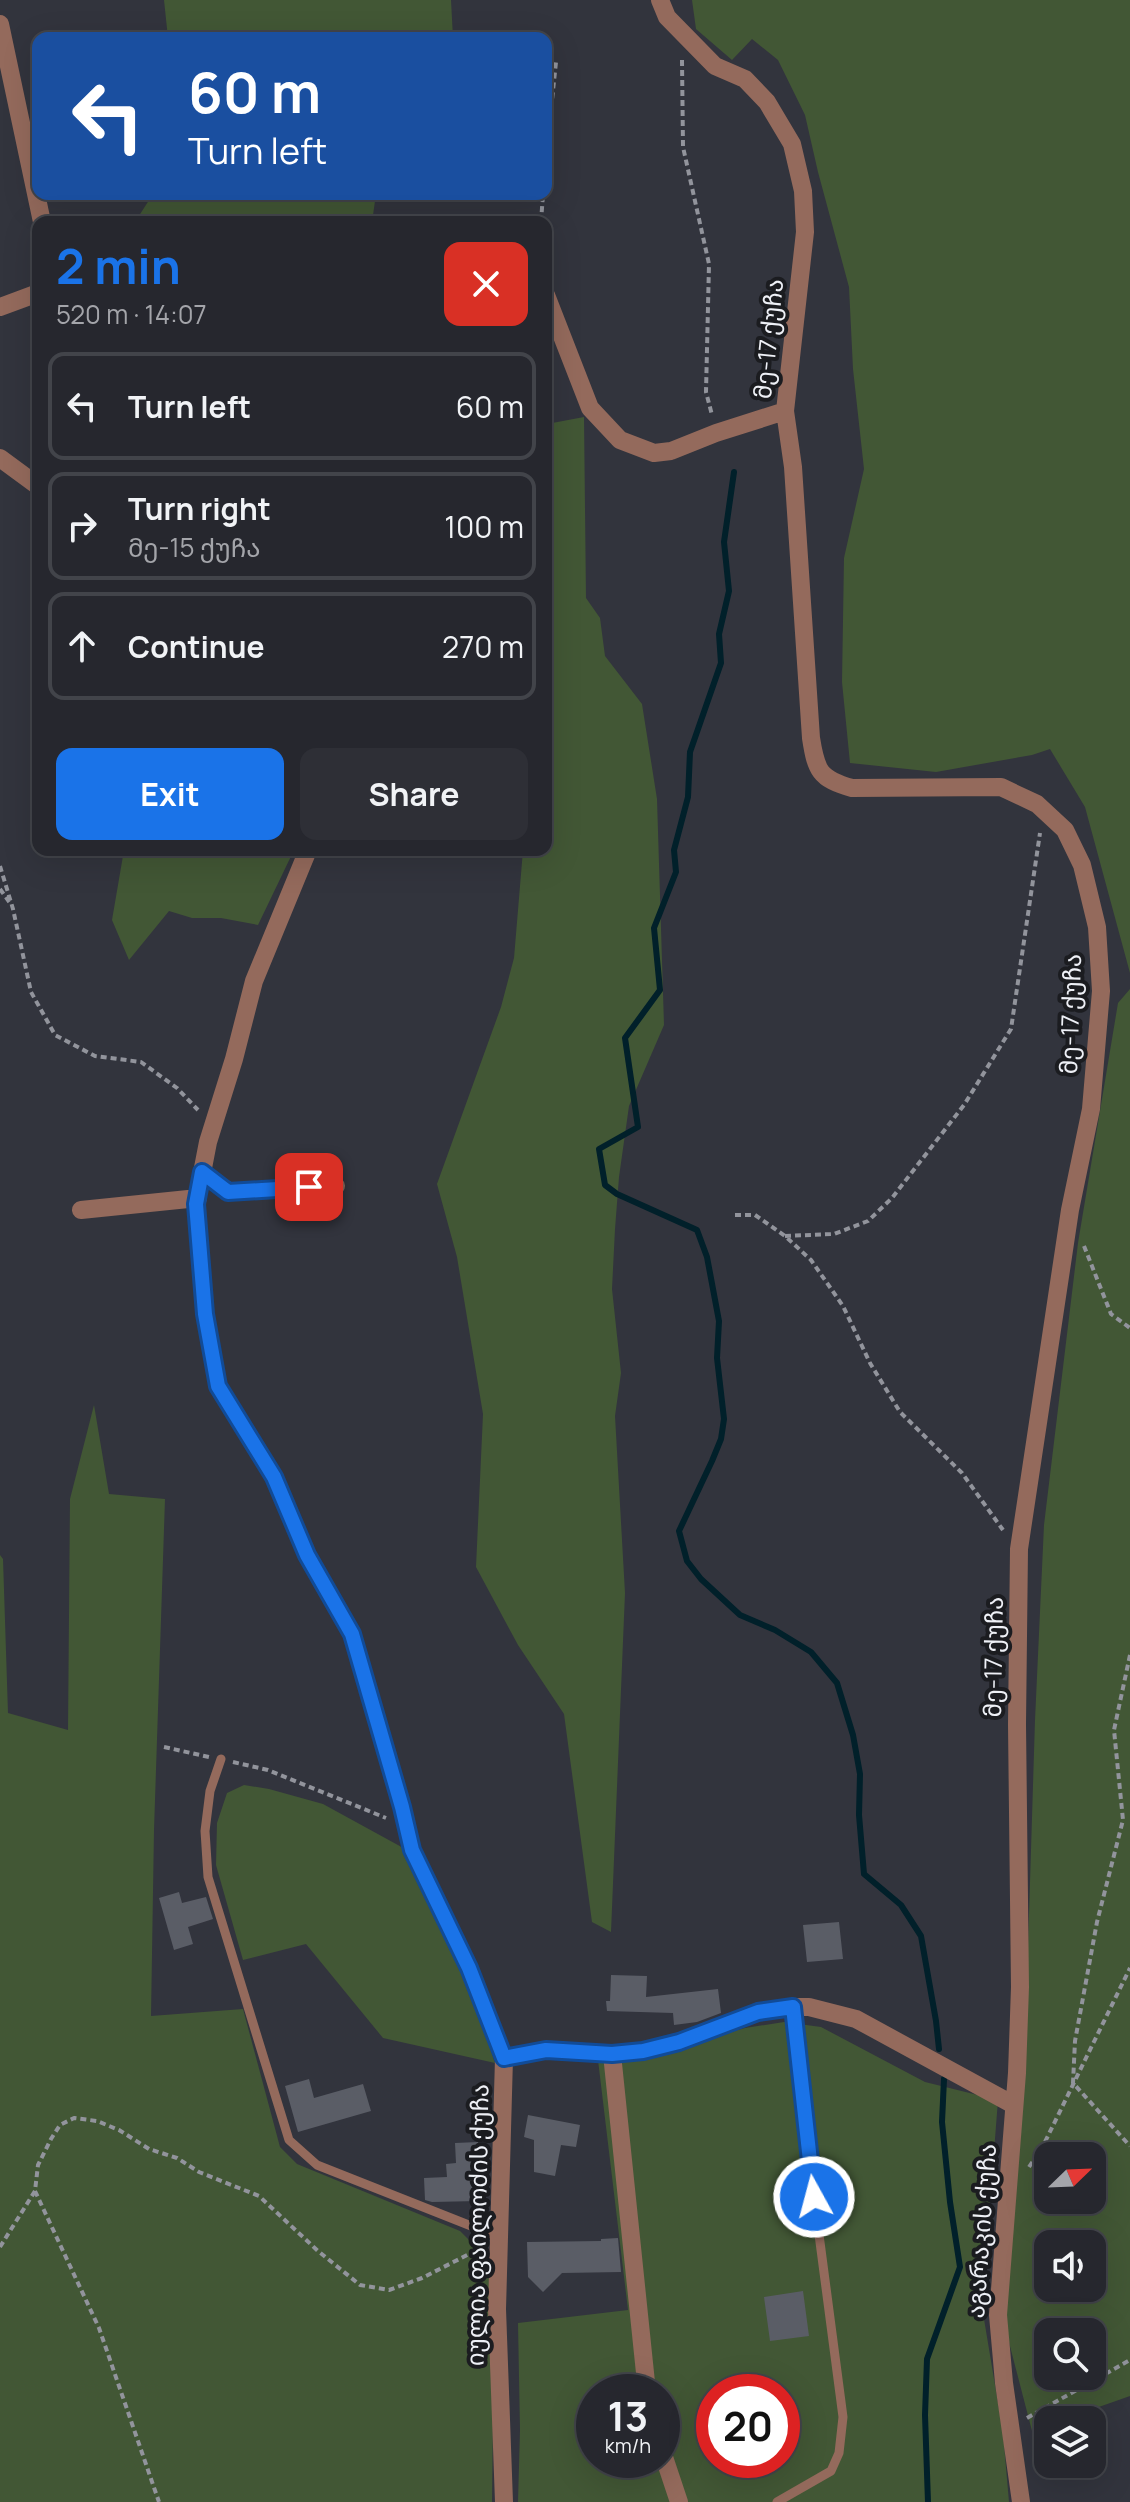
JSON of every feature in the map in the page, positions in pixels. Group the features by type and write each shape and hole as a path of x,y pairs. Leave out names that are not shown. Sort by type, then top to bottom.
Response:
{"street":[{"name":"მე-17 ქუჩა","path":"660,0 667,17 715,66 745,79 767,102 792,144 803,191 805,232 785,411 793,467 815,765 830,782 852,788 1001,787 1037,804 1065,830 1082,865 1097,927 1101,991 1091,1109 1070,1210 1019,1549 1020,1987 1014,2105"},
{"path":"0,24 32,175"},
{"path":"0,307 32,295"},
{"path":"552,310 590,408 620,440 654,453 671,451 785,411"},
{"path":"0,458 32,482"},
{"path":"306,856 254,981 208,1142 198,1198 205,1314 218,1386 274,1477 307,1555 352,1634 412,1850 469,1968 504,2058"},
{"path":"202,1172 228,1192 336,1186"},
{"path":"81,1210 198,1198"},
{"name":"იულია ფაილოძის ქუჩა","path":"504,2502 497,2309 504,2058 546,2050 612,2054 643,2051 679,2042 758,2012 809,2007 856,2019 1014,2105"},
{"path":"612,2054 645,2374"},
{"name":"აგარაკის ქუჩა","path":"1014,2105 998,2315 1021,2502"},
{"path":"671,2478 679,2502"}],"lane":[{"path":"221,1759 210,1791 205,1831 208,1877 289,2140 317,2165 500,2237"},
{"path":"777,2502 831,2471 839,2453 843,2417 793,2007"}],"path":[{"path":"681,33 683,147 709,264 706,392 716,433"},
{"path":"552,100 556,62"},
{"path":"785,1236 834,1234 868,1221 892,1198 980,1080 1011,1029 1044,811"},
{"path":"0,866 31,992 55,1035 95,1056 141,1062 177,1088 201,1114 208,1142"},
{"path":"0,889 13,909"},
{"path":"1070,1210 1111,1314 1130,1328"},
{"path":"735,1215 755,1215 785,1236 811,1260 843,1306 870,1363 900,1412 962,1473 1019,1549"},
{"path":"1130,1655 1114,1730 1123,1820 1097,1922 1075,2041 1073,2083 1130,2146"},
{"path":"164,1747 268,1770 407,1827"},
{"path":"1025,2172 1043,2146 1130,1968"},
{"path":"0,2247 35,2191 38,2165 51,2139 60,2125 74,2118 97,2121 119,2130 149,2149 177,2158 199,2172 259,2196 360,2285 389,2290 445,2267 500,2237"},
{"path":"35,2191 99,2328 159,2502"},
{"path":"1012,2427 1130,2360"}],"green space":[{"path":"164,0 451,0 453,32 167,32"},
{"path":"692,0 1130,0 1130,973 1085,807 1050,749 936,772 850,763 842,682 844,558 864,469 853,369 849,287 805,115 778,60 752,39 732,60 696,29"},
{"path":"149,200 375,200 373,216 139,216"},
{"path":"584,417 586,598 600,618 605,656 642,704 657,799 664,1025 629,1106 619,1177 612,1289 621,1373 615,1416 625,1593 611,1932 592,1922 564,1714 518,1645 476,1567 483,1414 457,1257 437,1184 501,1007 514,958 522,856 552,856 552,423"},
{"path":"123,856 291,856 258,925 221,918 192,918 169,911 129,960 112,920"},
{"path":"1130,989 1130,2396 1102,2406 1034,2406 1032,2431 1005,2327 1025,2045 1044,1525 1078,1243 1118,1003"},
{"path":"94,1405 109,1494 165,1499 151,2016 243,2009 280,2147 297,2164 460,2231 479,2250 489,2273 492,2502 0,2502 0,1555 3,1559 8,1713 68,1730 70,1499"},
{"path":"244,1785 323,1804 407,1850 472,1993 495,2063 383,2038 306,1944 243,1960 216,1865 217,1823 227,1793"},
{"path":"784,2022 821,2027 925,2082 998,2100 982,2307 1003,2433 1009,2502 518,2502 518,2323 628,2310 598,2060"}],"building":[{"path":"179,1892 182,1903 206,1897 213,1919 188,1927 193,1944 174,1950 159,1898"},
{"path":"839,1922 843,1959 807,1962 803,1925"},
{"path":"611,1975 647,1976 646,1997 718,1989 721,2013 697,2022 674,2025 673,2013 607,2011"},
{"path":"309,2079 314,2098 363,2084 371,2111 298,2132 285,2086"},
{"path":"528,2115 580,2125 576,2147 561,2145 555,2176 534,2172 534,2140 524,2137"},
{"path":"478,2142 479,2201 425,2200 424,2178 447,2177 446,2164 456,2163 455,2143"},
{"path":"618,2238 621,2272 562,2273 543,2292 528,2277 527,2242"},
{"path":"803,2291 809,2336 770,2341 764,2297"}],"waterway":[{"path":"734,472 724,542 729,591 719,634 721,663 690,752 688,797 674,850 676,872 654,928 660,990 625,1038 638,1127 599,1149 605,1185 617,1194 697,1230 707,1257 719,1321 717,1358 724,1419 721,1439 679,1531 687,1561 701,1579 740,1615 775,1630 811,1652 837,1683 853,1735 860,1774 859,1815 864,1874 901,1905 921,1936 939,2049"},
{"path":"928,2502 927,2359 960,2267 942,2122 944,2079"}],"route":[{"path":"309,1187 228,1192 202,1172 196,1204 205,1314 218,1386 274,1477 307,1555 352,1634 412,1850 469,1968 504,2058 546,2050 612,2054 643,2051 679,2042 758,2012 793,2007 814,2197"}]}
